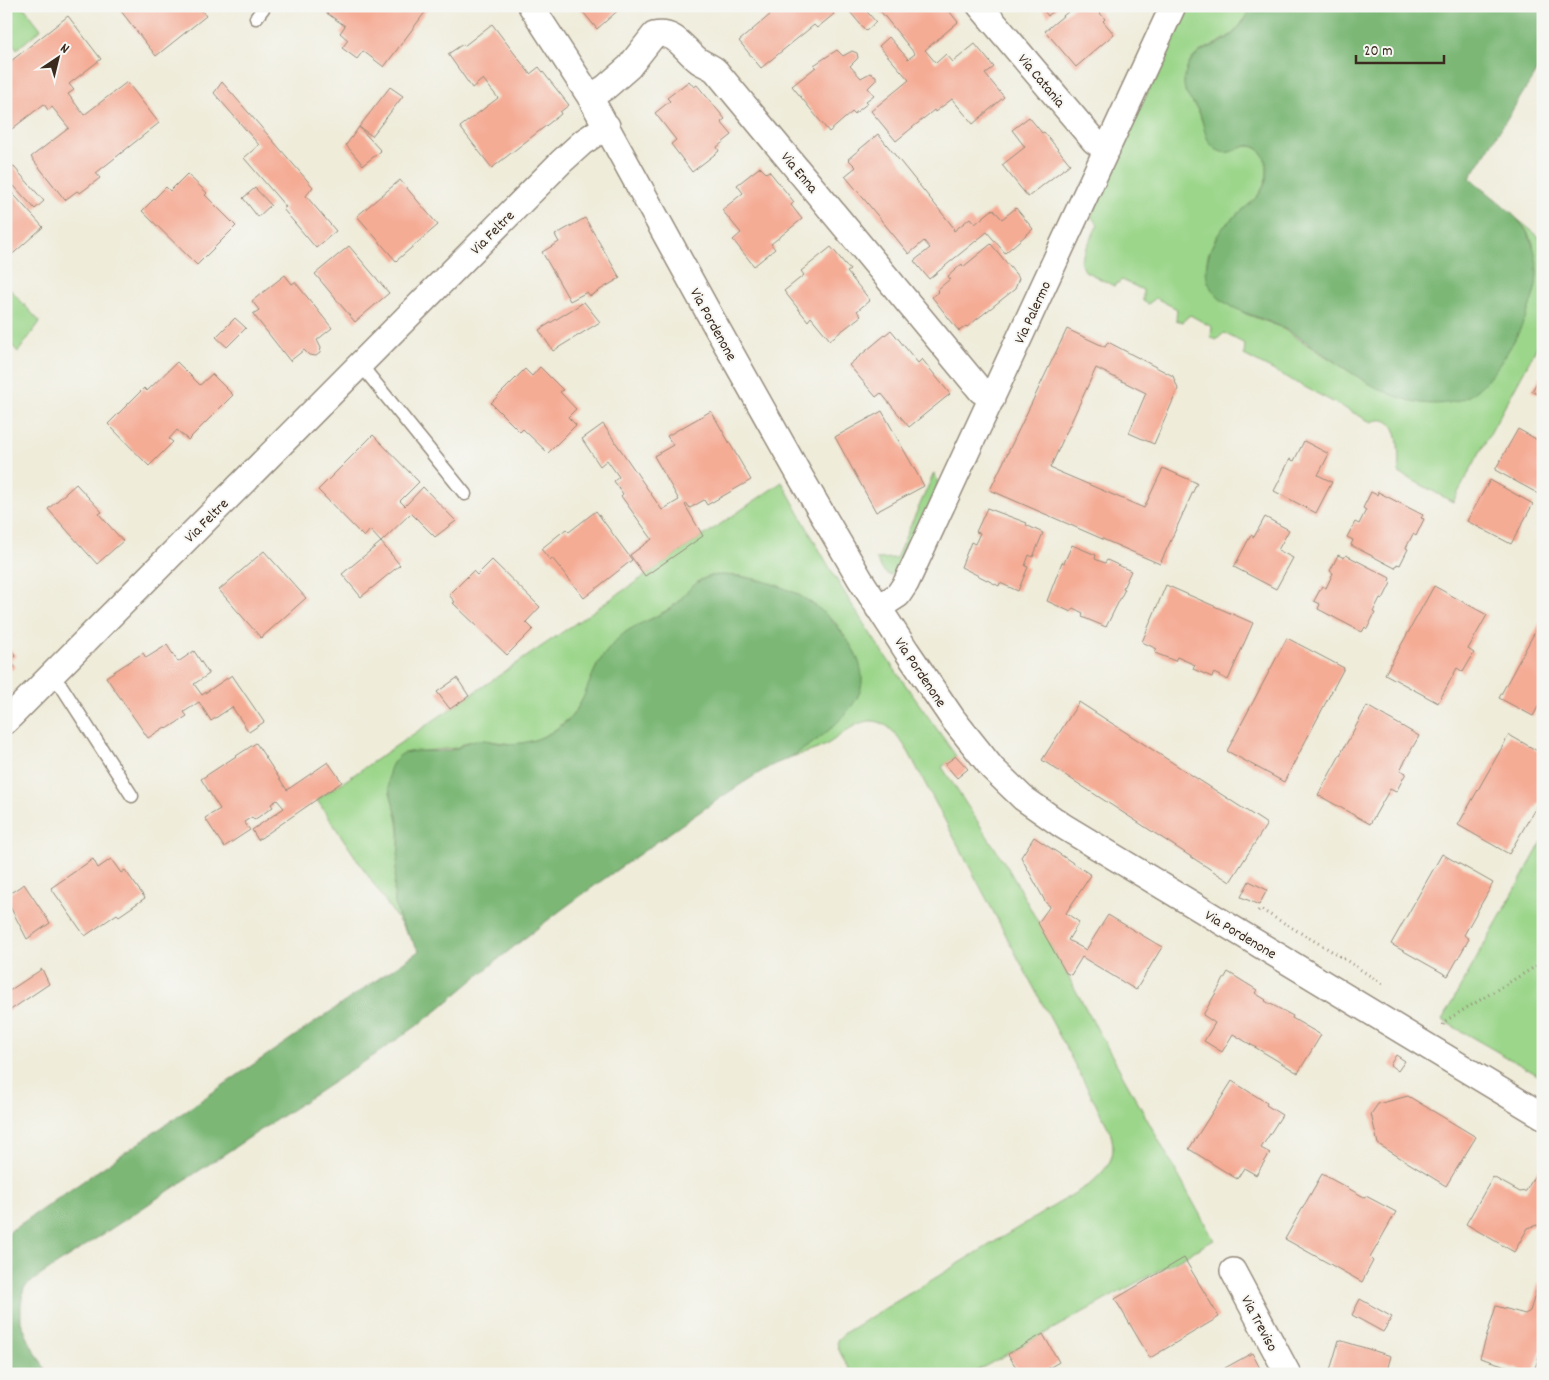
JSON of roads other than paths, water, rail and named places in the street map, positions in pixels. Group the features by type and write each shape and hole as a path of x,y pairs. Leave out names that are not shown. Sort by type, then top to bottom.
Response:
{"street":[{"name":"Via Pordenone","path":"531,6 590,97 742,373 829,527 878,608 953,719 992,768 1023,798 1062,826 1543,1116"},
{"name":"Via Catania","path":"980,6 1094,141 1106,150"},
{"name":"Via Palermo","path":"878,608 898,595 906,583 1174,6"},
{"name":"Via Enna","path":"590,97 623,73 654,35 664,34 679,41 700,61 716,71 981,391 992,399"},
{"name":"Via Feltre","path":"6,721 569,154 606,126"},
{"name":"Via Treviso","path":"1233,1272 1288,1374"}],"lane":[{"path":"256,18 265,6"},
{"path":"360,364 465,494"},
{"path":"51,676 62,687 132,796"}]}
